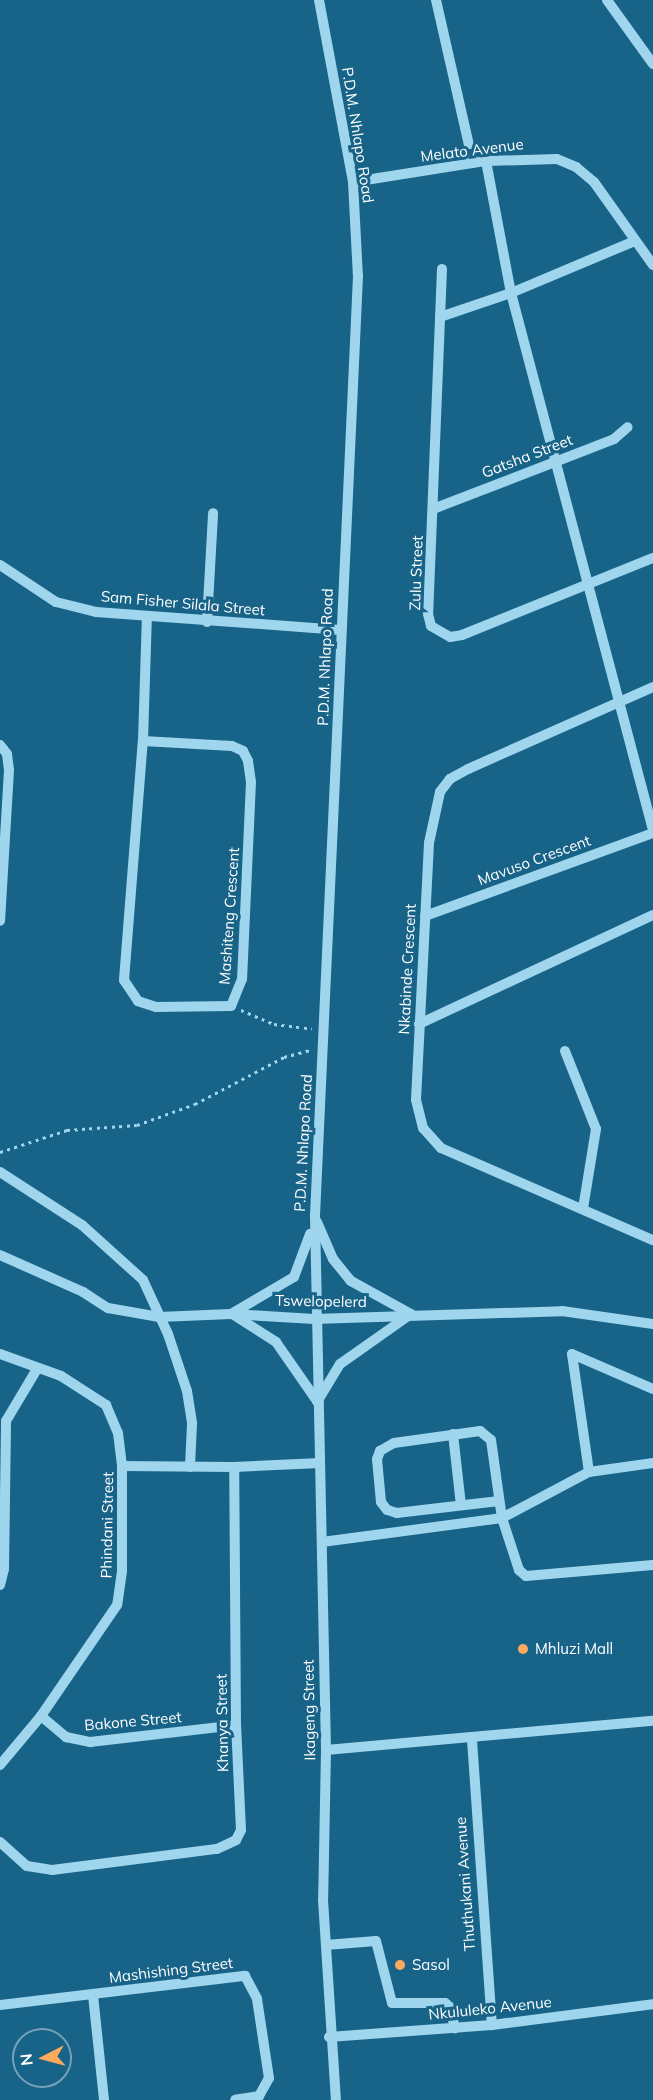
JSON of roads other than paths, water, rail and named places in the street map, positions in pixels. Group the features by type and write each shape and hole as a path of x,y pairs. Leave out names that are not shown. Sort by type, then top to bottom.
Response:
{"street":[{"name":"P.D.M. Nhlapo Road","path":"314,1319 315,1216 334,841 340,630 358,276 353,182 319,0"},
{"path":"436,0 473,164"},
{"path":"606,0 653,64"},
{"name":"Melato Avenue","path":"353,182 486,161 533,157 558,159 576,167 594,182 653,265"},
{"path":"486,161 512,294 557,461 586,584 653,831"},
{"path":"440,317 512,294 635,241"},
{"name":"Zulu Street","path":"442,269 428,614 431,626 439,633 462,635 653,558"},
{"name":"Gatsha Street","path":"433,509 614,439 628,427"},
{"path":"207,622 213,513"},
{"name":"Sam Fisher Silala Street","path":"0,565 56,602 147,617 340,630"},
{"name":"Mashiteng Crescent","path":"143,741 232,747 243,751 248,761 251,782 242,979 231,1006 156,1007 138,1000 124,980 143,741 147,617"},
{"name":"Nkabinde Crescent","path":"653,687 450,779 435,805 424,916 416,1100 427,1136 472,1163 583,1208 653,1240"},
{"path":"0,744 7,754 9,770 0,921"},
{"name":"Mavuso Crescent","path":"424,916 653,831"},
{"path":"419,1024 653,915"},
{"path":"565,1052 596,1129 583,1208"},
{"path":"0,1172 57,1207 132,1267 143,1280 187,1391 192,1424 190,1467"},
{"path":"315,1216 333,1259 351,1281 411,1314 340,1364 317,1402 276,1342 231,1314 294,1276 305,1254 315,1216"},
{"name":"Tswelopelerd","path":"0,1255 84,1292 108,1308 159,1317 231,1314 314,1319 411,1314 562,1311 653,1324"},
{"name":"Ikageng Street","path":"314,1319 320,1463 326,1750 326,1945 329,2037 336,2100"},
{"name":"Phindani Street","path":"0,1353 37,1369 61,1376 106,1405 118,1433 122,1466 122,1571 117,1605 41,1716 0,1765"},
{"path":"589,1472 572,1354 653,1389"},
{"path":"0,1585 4,1569 6,1421 37,1369"},
{"path":"499,1501 397,1513 387,1510 381,1502 376,1459 380,1451 394,1443 480,1431 491,1440 499,1501 501,1518 519,1570 526,1576 653,1565"},
{"path":"453,1434 461,1505"},
{"path":"122,1466 234,1467 320,1463"},
{"path":"322,1542 501,1518 589,1472 653,1463"},
{"name":"Khanya Street","path":"0,1842 14,1856 37,1869 138,1861 226,1846 241,1830 236,1725 234,1467"},
{"name":"Bakone Street","path":"41,1716 66,1737 90,1742 236,1725"},
{"path":"326,1750 472,1740 653,1721"},
{"name":"Thuthukani Avenue","path":"472,1740 492,2025"},
{"path":"326,1945 376,1941 393,2003 445,2002 450,2007 455,2028"},
{"name":"Mashishing Street","path":"0,2005 245,1976 257,1999 269,2078 259,2096 235,2100"},
{"name":"Mashishing Street","path":"93,1995 104,2100"},
{"name":"Nkululeko Avenue","path":"329,2037 492,2025 653,2004"}],"place":[{"name":"Mhluzi Mall","path":"523,1649"},
{"name":"Sasol","path":"400,1965"}]}
